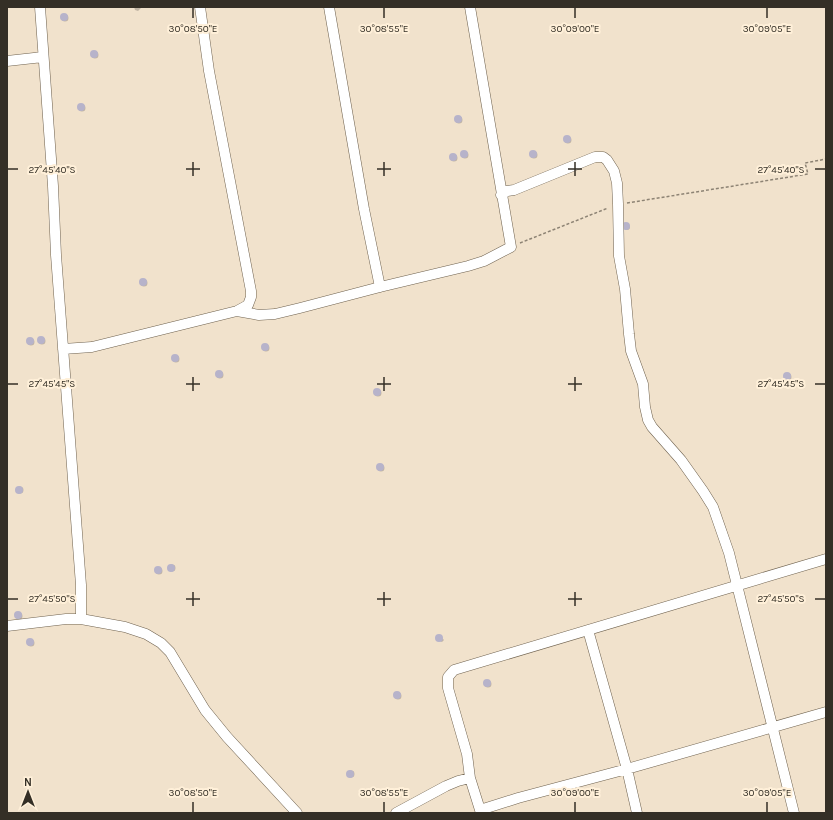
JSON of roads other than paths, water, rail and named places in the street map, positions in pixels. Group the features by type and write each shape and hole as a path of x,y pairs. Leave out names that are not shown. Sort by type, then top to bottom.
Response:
{"street":[{"path":"40,7 53,186 56,255 80,578 81,619"},
{"path":"63,349 92,347 237,311 248,305 250,291 209,71 200,7"},
{"path":"329,7 364,208 380,287"},
{"path":"237,311 259,315 275,314 468,266 484,261 511,247 470,7"},
{"path":"7,61 43,58"},
{"path":"501,195 507,191 514,190 595,157 607,160 614,171 618,204 619,256 625,289 631,351 643,384 648,420 704,491 713,507 729,553 771,728 794,813"},
{"path":"826,559 458,667 448,676 448,688 467,754 470,778 481,811 518,798 627,769 826,712"},
{"path":"7,626 66,619 81,619 125,627 146,634 161,643 170,652 205,710 227,737 297,813"},
{"path":"588,630 627,769 637,813"},
{"path":"396,813 446,786 470,778"}]}
